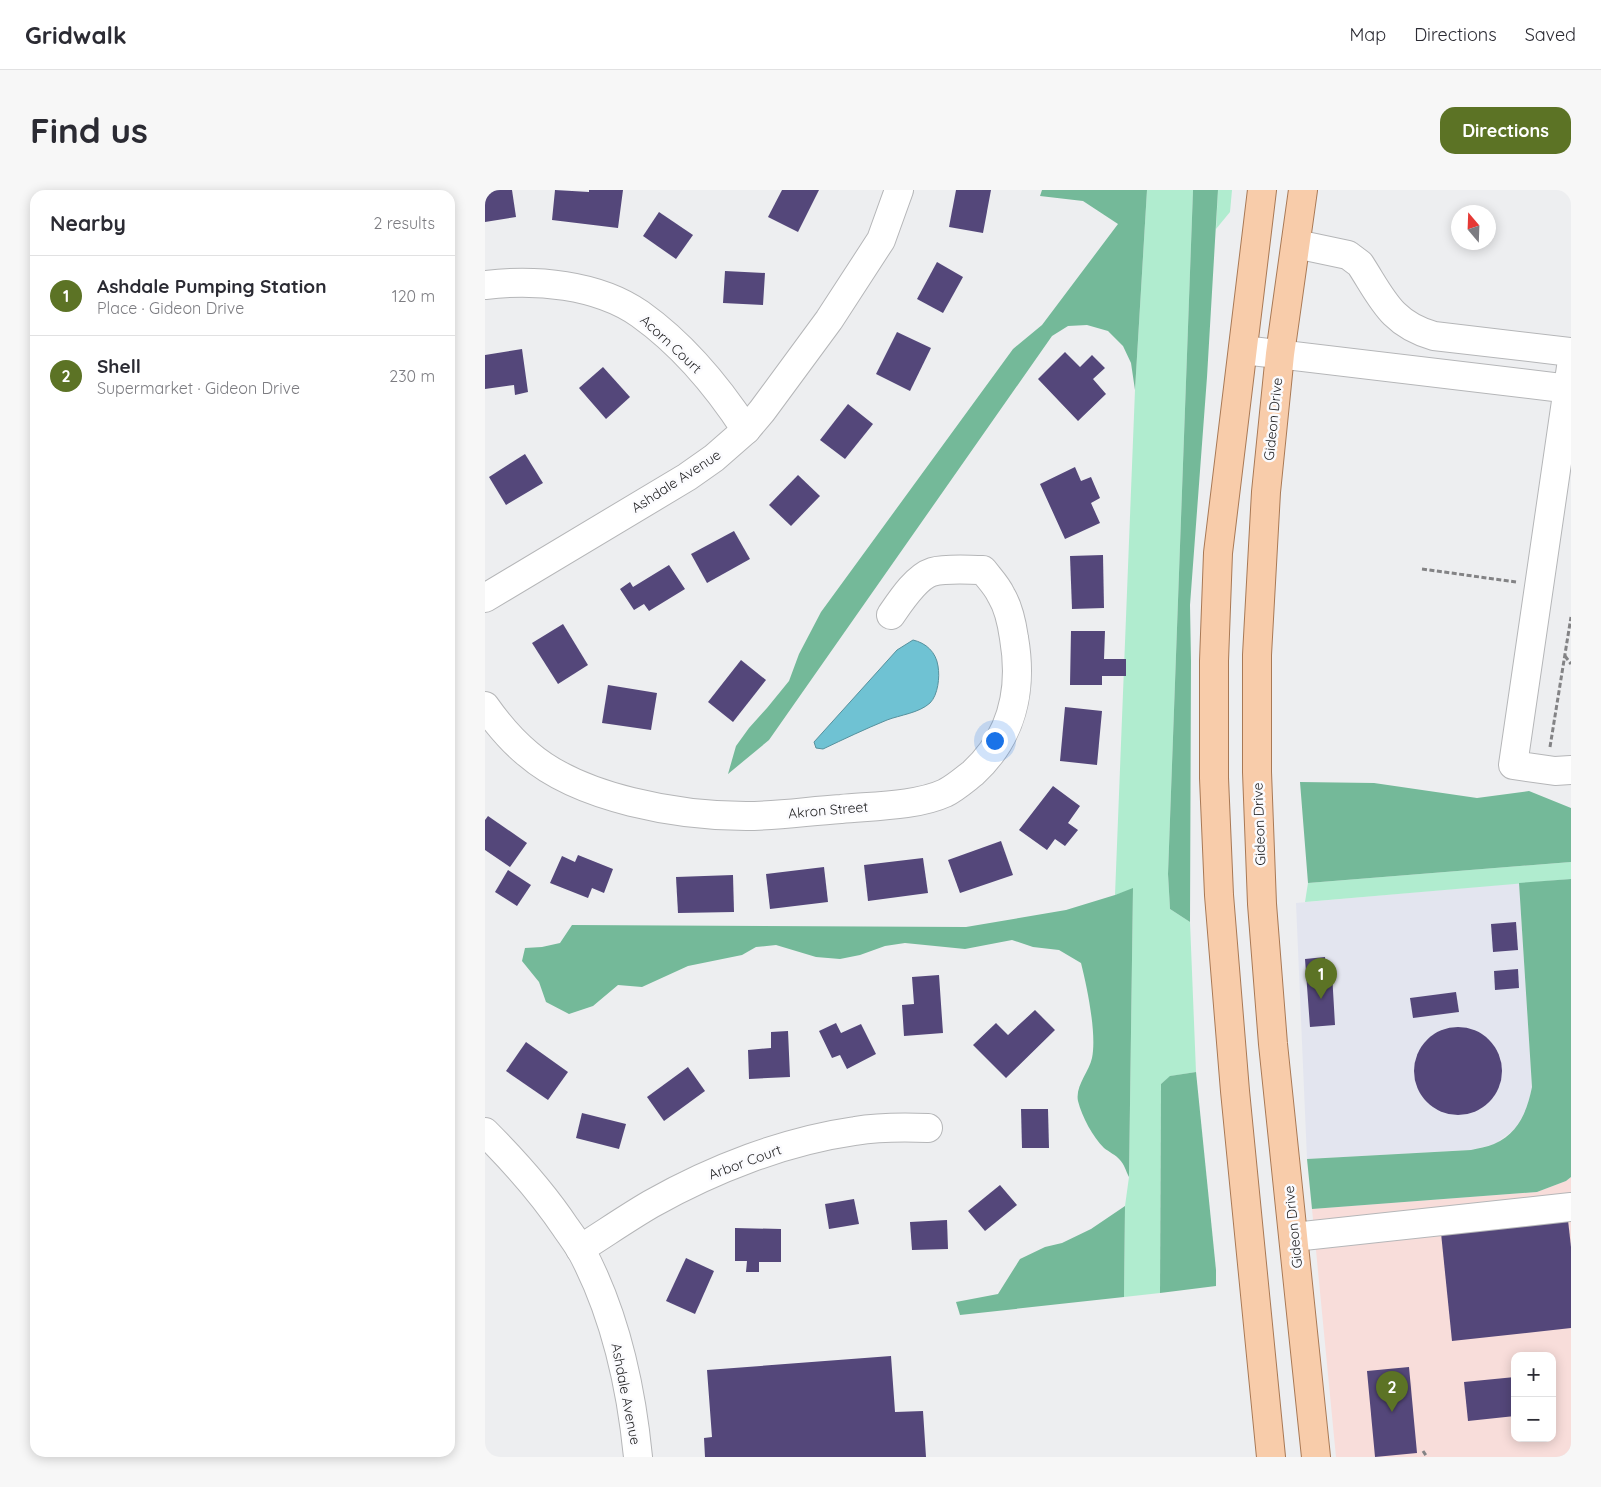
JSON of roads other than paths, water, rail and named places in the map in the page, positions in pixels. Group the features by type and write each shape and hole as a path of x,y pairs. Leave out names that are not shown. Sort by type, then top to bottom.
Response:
{"main road":[{"path":"1262,190 1218,553 1214,661 1214,778 1219,895 1271,1457"},
{"name":"Gideon Drive","path":"1303,190 1279,354 1266,492 1257,655 1257,772 1264,930 1273,1044 1316,1457"}],"street":[{"name":"Ashdale Avenue","path":"485,598 687,477 714,458 746,430 829,320 881,240 899,190"},
{"path":"1296,244 1348,255 1355,259 1390,311 1403,322 1424,333 1434,336 1571,352"},
{"name":"Acorn Court","path":"485,285 520,282 555,284 589,291 615,301 639,314 676,344 708,379 746,430"},
{"path":"1243,350 1570,382 1513,765 1559,770"},
{"name":"Akron Street","path":"485,706 508,734 528,754 552,771 606,794 643,804 715,815 746,816 774,815 933,798 961,783 986,759 1007,728 1017,684 1017,653 1011,620 1002,595 983,570 943,570 931,572 915,584 891,615"},
{"name":"Arbor Court","path":"580,1249 651,1204 705,1177 761,1154 808,1140 855,1130 901,1127 928,1128"},
{"name":"Ashdale Avenue","path":"485,1132 523,1170 549,1203 580,1249 597,1286 621,1352 638,1457"},
{"path":"1294,1238 1571,1207"}],"water":[{"path":"913,640 922,643 930,649 937,661 939,670 938,686 933,700 920,709 887,720 823,749 816,748 814,742 897,650"}],"place":[{"name":"Ashdale Pumping Station","path":"1321,999"},
{"name":"Shell","path":"1392,1412"}]}
